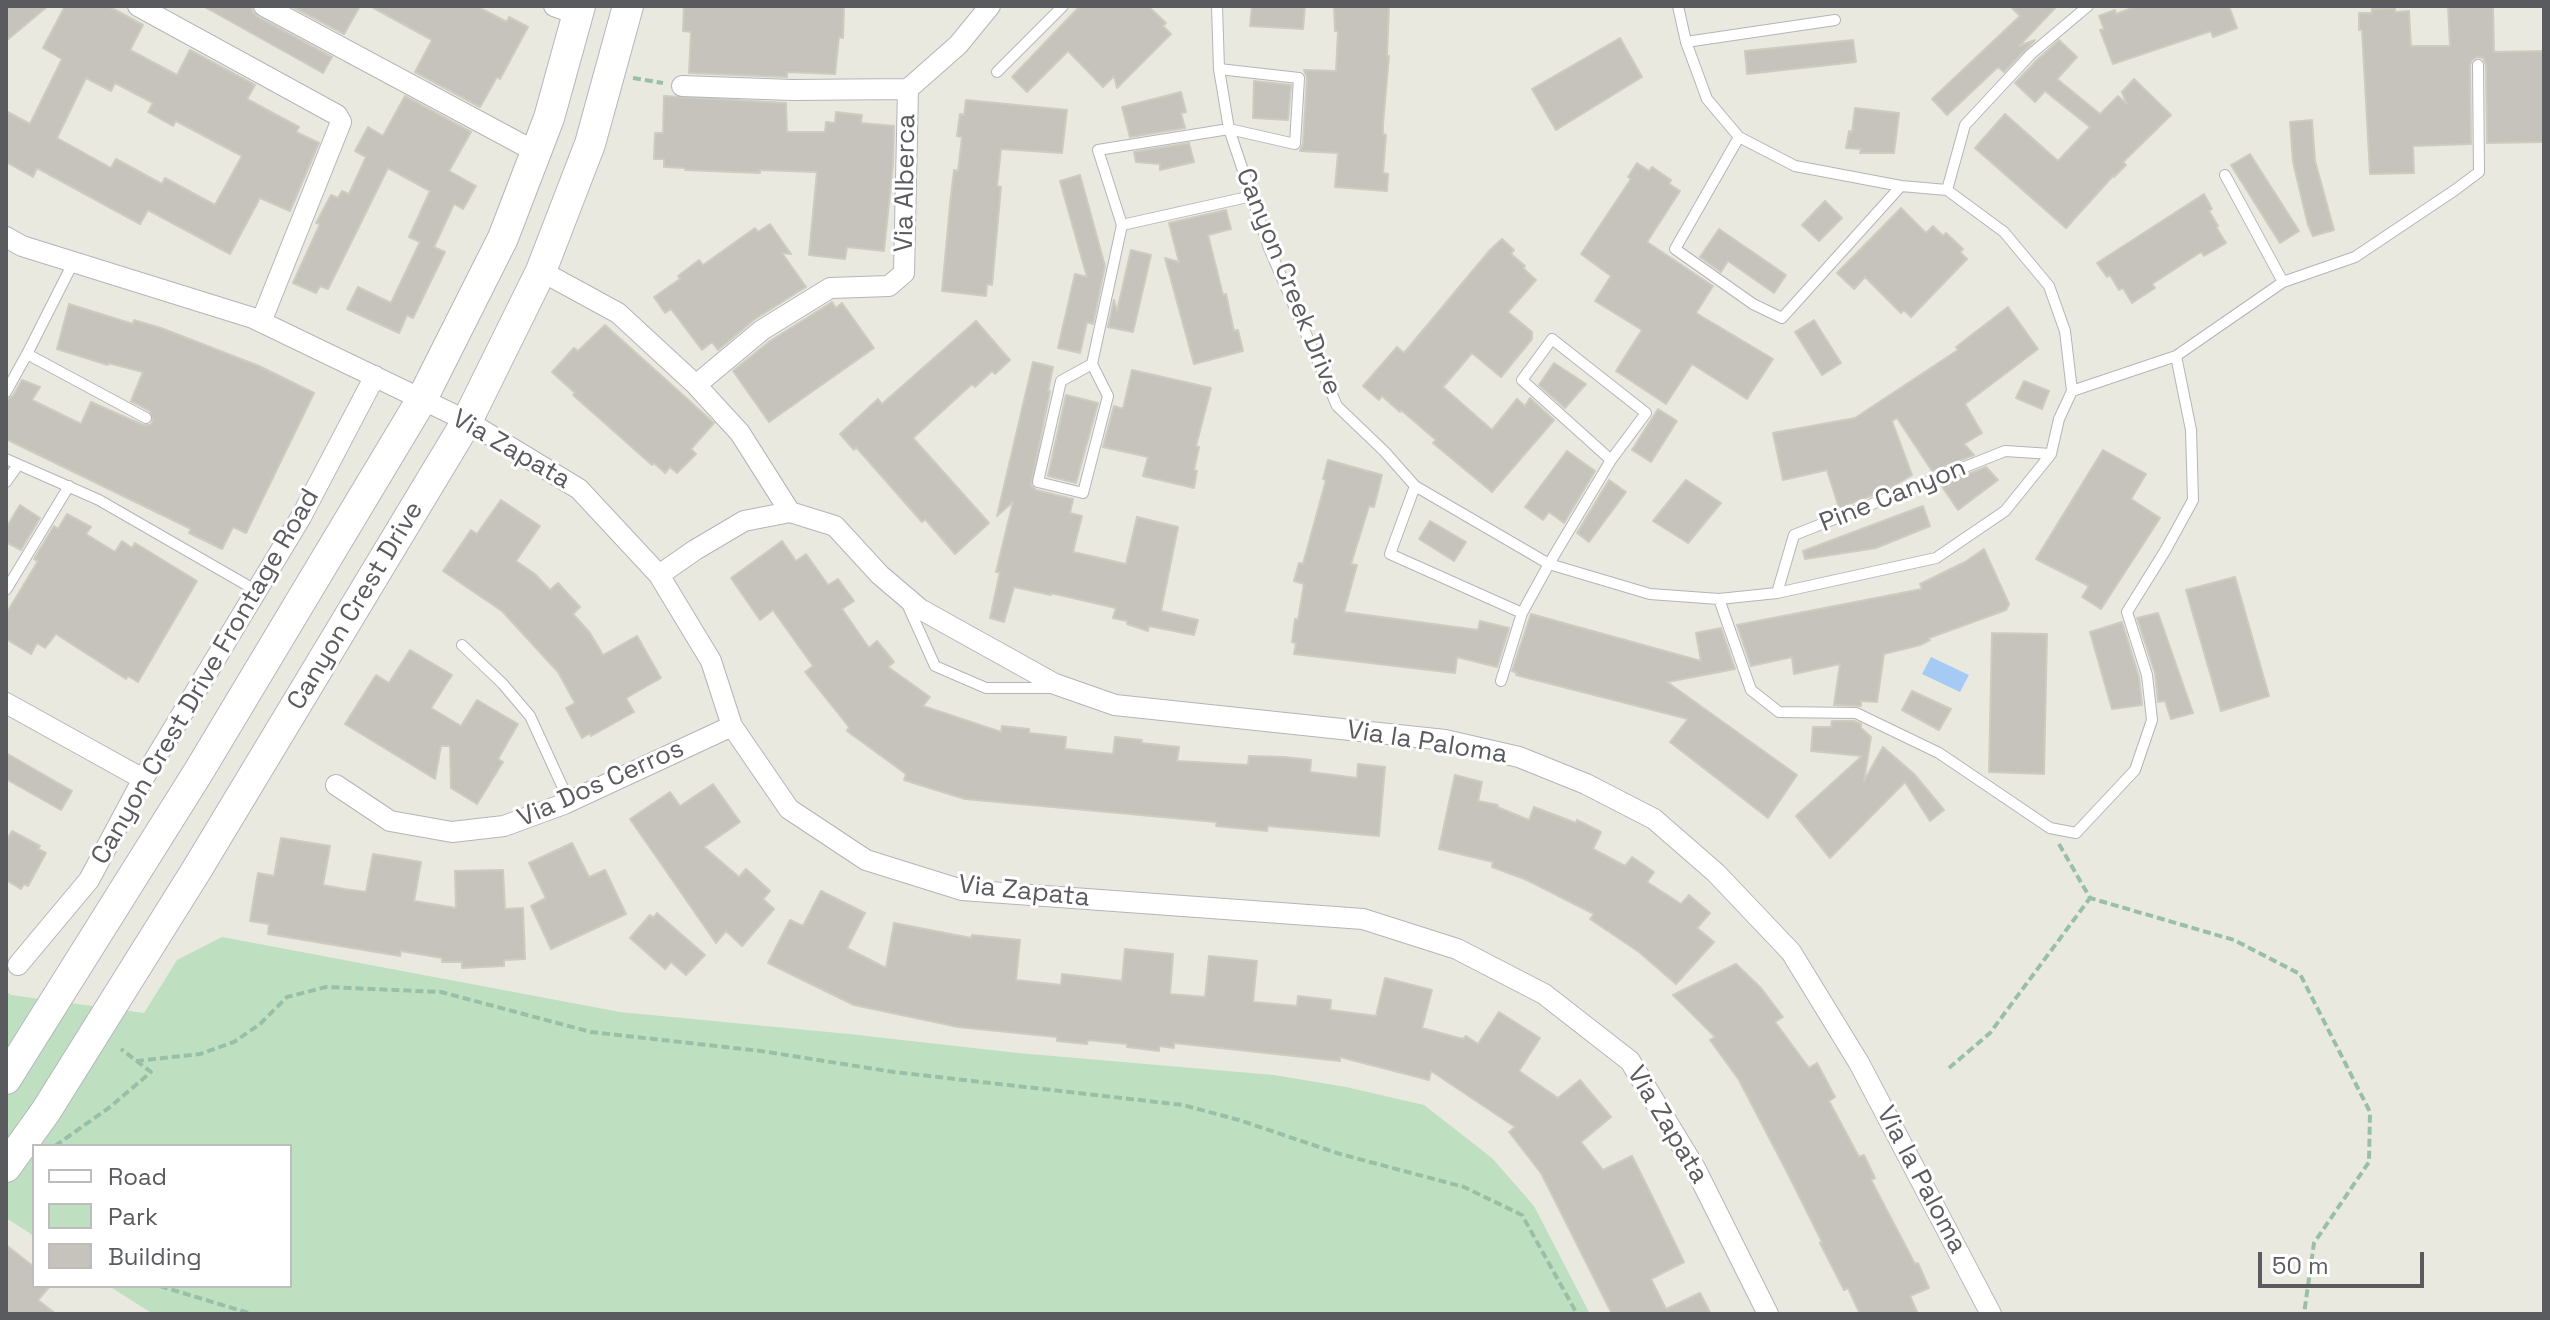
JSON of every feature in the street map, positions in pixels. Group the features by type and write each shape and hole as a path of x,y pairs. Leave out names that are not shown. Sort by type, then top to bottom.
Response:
{"main road":[{"name":"Canyon Crest Drive","path":"6,1167 46,1111 196,871 467,421 541,271 590,144 628,6"},
{"name":"Canyon Crest Drive","path":"6,1079 199,771 422,399 503,238 549,118 570,9"}],"street":[{"path":"138,6 337,115 341,122 261,322"},
{"path":"264,6 536,152"},
{"path":"682,86 792,90 908,89 958,45 990,6"},
{"name":"Via Alberca","path":"696,385 762,330 830,288 889,286 904,273 908,89"},
{"name":"Via Zapata","path":"6,237 22,246 261,322 467,421 579,489 659,575 711,661 732,726 789,809 866,860 962,890 1363,919 1457,949 1544,994 1630,1061 1695,1168 1768,1314"},
{"path":"541,271 618,313 696,385 740,433 790,512"},
{"name":"Canyon Crest Drive Frontage Road","path":"18,965 89,880 143,779 301,517 375,376"},
{"name":"Via la Paloma","path":"659,575 744,521 790,512 835,526 880,575 920,609 1068,689 1115,705 1445,740 1519,757 1586,784 1654,819 1716,873 1791,952 1859,1063 1991,1314"},
{"path":"6,703 143,779"},
{"name":"Via Dos Cerros","path":"336,785 390,821 452,832 504,826 569,801 732,726"}],"lane":[{"path":"997,72 1063,6"},
{"name":"Canyon Creek Drive","path":"1217,6 1219,69 1229,129 1269,248 1337,406 1415,486 1549,564 1650,594 1719,599 1777,593 1936,558 2005,511 2051,454 2059,419 2072,391 2065,331 2049,286 2004,232 1947,190"},
{"path":"1678,6 1686,42 1707,99 1739,137 1795,166 1901,186 1947,190 1965,125 2031,54 2088,6"},
{"path":"1686,42 1835,20"},
{"path":"2072,391 2176,356 2283,282 2355,257 2479,172 2478,65"},
{"path":"1092,364 1061,381 1038,482 1083,493 1108,396 1092,364 1122,225 1098,150 1229,129 1295,144 1299,78 1219,69"},
{"path":"1739,137 1675,249 1753,304 1782,318 1901,186"},
{"path":"2225,175 2283,282"},
{"path":"1122,225 1252,196"},
{"path":"6,392 74,261"},
{"path":"1501,681 1522,613 1611,460 1646,413 1552,339 1522,380 1611,460"},
{"path":"27,354 146,418"},
{"path":"1719,599 1751,690 1779,712 1856,713 1939,753 2050,828 2076,833 2135,770 2152,720 2147,675 2127,612 2193,500 2191,430 2176,356"},
{"name":"Pine Canyon","path":"1777,593 1794,535 2005,451 2051,454"},
{"path":"6,459 99,500 257,591"},
{"path":"6,482 18,465"},
{"path":"6,590 69,486"},
{"path":"1415,486 1390,554 1522,613"},
{"path":"902,593 935,666 986,688 1068,689"},
{"path":"462,645 502,683 530,716 569,801"}],"path":[{"path":"609,74 682,86"},
{"path":"2050,828 2090,898 2234,940 2300,974 2370,1112 2369,1162 2314,1243 2304,1314"},
{"path":"1949,1068 1990,1033 2090,898"},
{"path":"136,1061 200,1054 234,1042 260,1024 287,997 326,987 441,992 591,1032 761,1051 894,1072 1183,1105 1340,1154 1464,1187 1522,1215 1577,1314"},
{"path":"58,1144 110,1107 151,1072 121,1049"},
{"path":"167,1288 252,1314"}],"green space":[{"path":"222,937 620,1012 1018,1053 1274,1075 1424,1105 1492,1158 1534,1206 1590,1314 153,1314 112,1288 292,1288 292,1144 32,1144 32,1235 6,1218 6,991 11,995 144,1013 177,960"}],"water":[{"path":"1931,657 1969,675 1960,692 1922,674"}],"building":[{"path":"6,6 48,6 6,41"},
{"path":"65,6 108,6 143,25 130,50 177,75 190,50 255,85 247,99 299,127 296,132 319,143 290,211 260,198 230,254 148,210 140,224 37,168 33,177 6,162 6,111 30,124 62,59 43,48","holes":["86,78 111,91 115,83 153,103 148,112 173,126 176,121 242,156 215,205 165,178 162,184 116,159 111,168 57,138"]},
{"path":"203,6 251,6 258,17 332,57 323,73"},
{"path":"291,6 360,6 344,34"},
{"path":"370,6 476,6 507,22 509,17 528,27 500,79 497,77 480,107 415,72 432,40"},
{"path":"684,6 844,6 843,38 839,37 835,74 787,72 787,77 689,73 691,32 683,31"},
{"path":"1080,6 1148,6 1166,23 1163,26 1171,34 1117,88 1114,76 1103,87 1068,51 1027,92 1012,77"},
{"path":"1252,6 1305,6 1303,29 1250,26"},
{"path":"1334,6 1389,6 1389,56 1383,124 1383,134 1386,135 1383,173 1388,174 1387,191 1335,187 1338,153 1300,151 1307,78 1304,70 1336,71 1338,31 1335,31"},
{"path":"2010,6 2057,6 2019,46 2035,40 2004,72 1998,67 1947,115 1932,99 2020,16"},
{"path":"2137,6 2229,6 2237,28 2213,37 2211,31 2113,64 2100,30 2104,29 2099,16"},
{"path":"2448,6 2493,6 2494,52 2544,51 2544,142 2487,143 2486,65 2483,58 2477,57 2470,65 2471,144 2413,146 2414,173 2370,174 2359,13 2395,8 2395,12 2409,11 2411,46 2450,46"},
{"path":"1620,38 1642,77 1556,130 1532,89"},
{"path":"1853,40 1856,62 1747,74 1745,51"},
{"path":"2059,40 2077,57 2057,79 2100,114 2118,96 2127,104 2122,92 2134,79 2171,115 2123,162 2126,165 2066,228 1975,148 2005,114 2058,161 2090,127 2045,91 2035,102 2015,83"},
{"path":"1254,81 1291,85 1288,120 1253,118"},
{"path":"1181,92 1186,112 1181,113 1185,128 1130,137 1122,107"},
{"path":"405,96 471,132 449,171 476,186 463,209 454,204 434,247 445,252 413,318 407,315 399,333 347,309 358,287 391,303 420,242 409,237 430,191 388,168 328,289 320,286 316,293 293,283 320,224 316,223 331,195 338,198 342,191 349,194 366,157 355,151 368,127 383,136"},
{"path":"664,96 786,103 787,132 825,132 826,122 835,123 836,112 862,115 861,123 894,126 884,251 847,247 845,259 809,255 817,172 760,170 760,173 664,167 664,159 654,159 655,133 663,133"},
{"path":"966,100 1067,110 1062,153 1001,149 997,186 1001,187 992,285 987,284 986,296 942,291 954,170 958,171 962,137 957,136 960,114 964,115"},
{"path":"1855,108 1899,113 1894,153 1860,153 1861,149 1846,148"},
{"path":"2312,120 2315,161 2334,230 2313,236 2293,162 2290,122"},
{"path":"1189,143 1194,162 1160,170 1160,164 1136,162 1134,152"},
{"path":"2250,154 2299,231 2280,243 2231,165"},
{"path":"1637,163 1649,171 1652,167 1671,180 1669,184 1680,191 1647,242 1713,286 1696,313 1773,359 1747,399 1692,364 1666,404 1616,371 1642,330 1595,301 1611,276 1581,254 1631,179 1628,177"},
{"path":"1080,175 1105,266 1093,324 1087,322 1080,353 1058,348 1075,274 1087,277 1060,181"},
{"path":"2204,194 2216,227 2226,243 2204,256 2201,252 2152,284 2155,288 2132,303 2123,288 2119,290 2110,275 2107,277 2097,263"},
{"path":"1825,201 1842,218 1819,241 1802,225"},
{"path":"1901,208 1926,233 1933,226 1943,236 1946,233 1963,249 1960,252 1967,259 1911,317 1904,310 1901,313 1865,277 1854,289 1837,273"},
{"path":"1226,210 1231,229 1208,235 1223,295 1226,294 1234,331 1238,330 1243,351 1194,364 1165,258 1179,262 1169,223"},
{"path":"770,224 791,254 782,253 806,287 755,319 718,350 712,342 702,350 671,309 665,313 654,297 680,279 678,276 699,260 703,265 755,228 758,232"},
{"path":"1719,229 1786,275 1774,293 1728,261 1721,272 1700,257"},
{"path":"1502,239 1514,250 1511,254 1536,280 1508,312 1532,332 1532,339 1501,377 1472,353 1443,387 1492,430 1517,399 1525,406 1530,398 1554,420 1492,492 1433,443 1436,440 1401,410 1382,396 1379,400 1363,386 1397,347 1404,353"},
{"path":"1131,250 1151,255 1133,332 1108,327 1114,300 1117,311"},
{"path":"832,302 836,308 842,303 874,348 769,422 733,371 770,341"},
{"path":"69,304 133,324 134,320 161,328 259,366 314,393 246,533 233,527 222,549 189,533 191,529 6,439 6,400 13,396 22,380 40,387 32,400 81,424 91,402 143,425 150,425 153,421 150,411 131,401 143,372 57,349"},
{"path":"2008,307 2038,349 1965,404 1982,433 1964,444 1974,455 1932,471 1897,418 1892,421 1912,475 1891,488 1839,508 1827,470 1783,480 1773,433 1855,418 1958,350 1956,347"},
{"path":"1814,320 1841,363 1822,375 1795,332"},
{"path":"976,321 1010,360 975,387 972,384 913,438 989,523 955,554 925,519 922,522 856,447 854,450 840,434 878,399 882,404"},
{"path":"605,325 714,423 691,449 696,454 677,473 670,467 665,473 654,463 652,465 573,395 575,393 552,372 574,348 578,351"},
{"path":"1033,362 1053,367 1031,485 1036,490 1073,499 1070,513 1082,516 1073,552 1126,564 1137,517 1178,527 1161,611 1198,620 1194,635 1149,626 1148,631 1113,618 1116,608 1014,587 1004,622 990,618 1000,572 996,572 1013,502 997,516"},
{"path":"1554,363 1586,384 1565,408 1539,385"},
{"path":"1132,370 1211,388 1196,446 1199,447 1194,488 1143,476 1148,457 1103,447 1114,406 1123,409"},
{"path":"2024,381 2049,391 2042,409 2016,398"},
{"path":"1066,395 1098,403 1076,483 1048,476"},
{"path":"1658,409 1677,421 1651,462 1632,450"},
{"path":"2103,450 2146,474 2131,499 2160,518 2101,609 2082,597 2089,586 2036,559"},
{"path":"1567,451 1595,471 1564,523 1549,512 1543,520 1525,507"},
{"path":"1328,460 1382,475 1374,507 1369,506 1351,564 1357,565 1344,612 1478,630 1480,621 1509,628 1497,667 1457,657 1455,673 1294,654 1295,619 1298,620 1304,584 1294,581 1299,563 1303,564 1326,480 1323,479"},
{"path":"1986,467 1998,480 1958,510 1941,485"},
{"path":"1609,480 1626,492 1589,542 1577,533"},
{"path":"1686,480 1721,503 1688,543 1653,521"},
{"path":"501,500 540,526 516,561 535,574 550,590 558,583 580,607 573,614 590,633 603,655 637,636 661,678 626,698 634,712 591,736 590,733 582,738 566,708 575,703 558,672 502,611 443,571 471,530 477,534"},
{"path":"20,505 40,518 21,550 6,542 6,528"},
{"path":"1923,506 1930,526 1876,548 1805,559 1803,551"},
{"path":"67,514 91,527 86,534 115,552 122,541 132,548 135,543 197,581 138,682 128,676 126,679 56,634 45,648 37,643 31,654 6,639 6,614 38,561 34,559 54,526 58,529"},
{"path":"1430,521 1466,542 1454,561 1419,539"},
{"path":"782,541 796,561 806,554 828,585 838,579 854,601 842,609 869,648 877,641 894,662 888,667 930,697 923,706 1001,732 1002,726 1066,737 1065,749 1113,754 1115,737 1179,747 1177,761 1248,765 1249,756 1284,757 1311,760 1310,772 1357,778 1358,764 1385,767 1379,836 1268,826 1267,831 1216,826 1217,822 965,799 904,780 906,774 847,731 849,727 805,672 813,666 773,610 760,620 731,578"},
{"path":"1984,549 2009,604 2006,610 1929,638 1920,645 1884,654 1877,702 1861,701 1861,706 1834,705 1840,664 1794,674 1792,657 1751,666 1737,625 1922,589 1920,584"},
{"path":"2235,577 2269,696 2221,711 2186,590"},
{"path":"2158,613 2193,713 2171,719 2165,701 2158,702 2155,673 2137,618"},
{"path":"1531,614 1701,661 1696,633 1721,628 1735,669 1667,682 1797,775 1768,818 1670,742 1688,719 1516,675 1512,671"},
{"path":"2122,622 2139,677 2142,705 2112,709 2090,632"},
{"path":"1992,633 2047,634 2044,774 1989,772"},
{"path":"410,650 452,675 431,708 461,726 477,700 518,724 498,759 503,762 477,804 451,788 450,746 441,746 435,779 345,724 376,675 389,683"},
{"path":"1912,691 1951,709 1939,730 1902,710"},
{"path":"1832,721 1854,721 1861,724 1861,728 1871,737 1864,781 1883,747 1914,774 1944,810 1930,821 1905,782 1830,858 1796,816 1862,756 1811,751 1813,727 1831,727"},
{"path":"6,753 72,791 61,810 6,779"},
{"path":"1455,775 1482,782 1478,801 1498,805 1529,820 1534,807 1576,823 1577,820 1601,832 1593,849 1625,866 1632,857 1654,872 1647,882 1681,904 1689,895 1710,913 1697,928 1714,942 1676,984 1639,952 1590,919 1594,914 1527,880 1492,867 1493,862 1439,849"},
{"path":"713,784 740,822 704,847 739,877 746,869 770,891 763,899 774,909 742,946 726,931 716,943 630,819 670,792 680,806"},
{"path":"12,831 40,846 38,849 46,853 28,886 24,884 21,889 6,880 6,841"},
{"path":"281,838 330,846 323,885 344,889 366,892 373,854 421,862 414,901 456,908 455,871 503,870 505,909 523,908 525,959 504,960 504,966 462,968 462,962 442,962 442,958 401,951 400,956 268,934 269,924 250,921 258,873 274,876"},
{"path":"572,843 589,877 605,870 626,914 551,949 531,906 546,898 529,863"},
{"path":"821,891 865,913 847,948 886,968 894,923 971,938 972,935 1020,940 1016,980 1061,985 1062,974 1122,981 1125,949 1173,954 1170,994 1205,997 1209,956 1257,961 1253,1002 1297,1006 1298,996 1331,1000 1330,1010 1376,1016 1385,978 1432,990 1422,1028 1463,1039 1466,1036 1478,1044 1499,1012 1540,1038 1519,1071 1558,1098 1580,1080 1611,1117 1581,1142 1603,1170 1632,1156 1684,1262 1651,1279 1666,1309 1700,1293 1711,1314 1612,1314 1541,1173 1509,1132 1515,1127 1431,1071 1429,1080 1340,1057 1340,1061 1174,1043 1174,1048 1159,1046 1159,1051 1088,1040 1087,1044 1057,1041 1057,1037 958,1027 854,1005 768,963 790,920 803,926"},
{"path":"657,913 705,955 686,975 671,962 665,969 630,938 650,915 653,918"},
{"path":"1736,964 1761,988 1783,1017 1775,1022 1809,1068 1817,1063 1835,1097 1829,1101 1859,1157 1864,1155 1875,1178 1871,1180 1929,1288 1910,1296 1918,1314 1860,1314 1848,1288 1844,1290 1739,1080 1710,1040 1715,1037 1673,995"},
{"path":"6,1245 32,1265 32,1288 48,1288 38,1300 56,1314 6,1314"}]}
